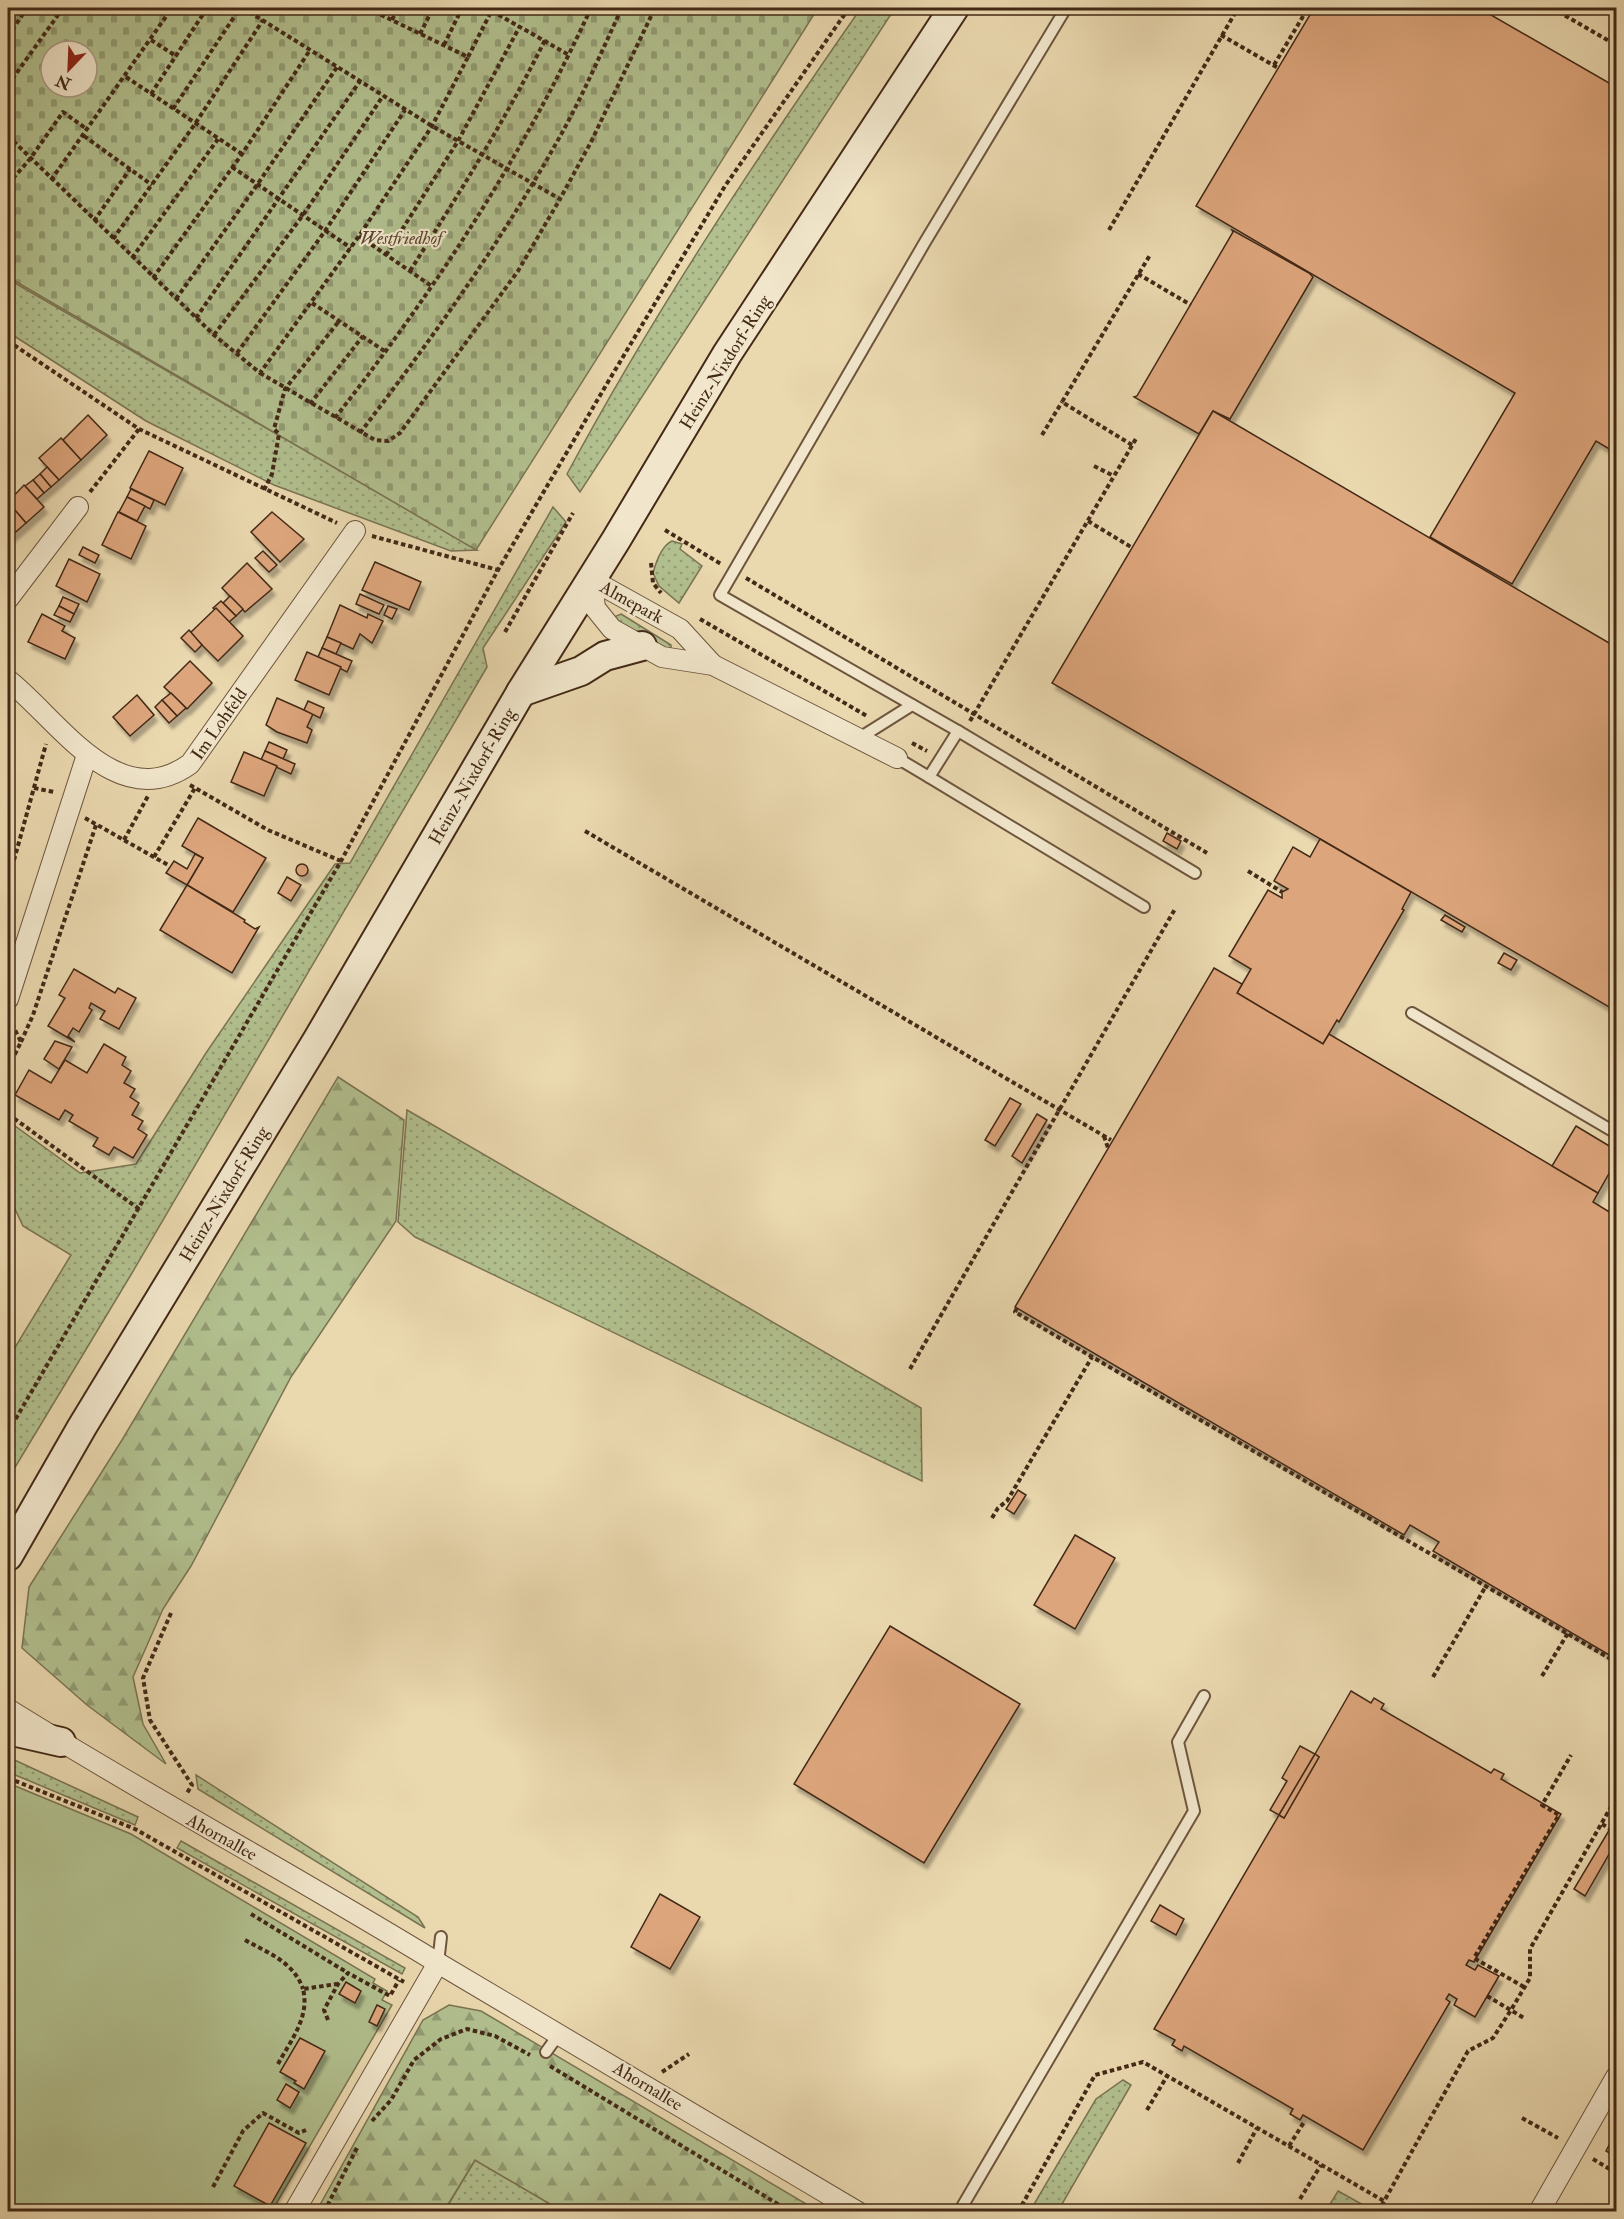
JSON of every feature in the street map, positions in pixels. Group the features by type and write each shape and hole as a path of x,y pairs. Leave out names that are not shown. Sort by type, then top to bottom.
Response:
{"main road":[{"name":"Heinz-Nixdorf-Ring","path":"8,1556 82,1427 318,1039 521,692 592,579 727,354 954,8"},
{"path":"521,692 581,671 605,656 642,646"},
{"path":"8,1730 61,1742"}],"street":[{"path":"8,599 78,507"},
{"name":"Im Lohfeld","path":"8,680 87,755 132,778 149,780 174,776 190,764 355,531"},
{"name":"Almepark","path":"592,579 595,608 612,629 662,657 713,665 897,759"},
{"name":"Almepark","path":"592,579 680,629 713,665"},
{"path":"8,999 67,808 87,755"},
{"name":"Ahornallee","path":"8,1709 177,1812 315,1888 858,2211"},
{"path":"294,2211 438,1963"},
{"path":"1539,2211 1617,2077"}],"lane":[{"path":"1066,8 720,595 958,731 1195,873"},
{"path":"1612,8 1617,10"},
{"path":"858,739 912,705"},
{"path":"929,777 958,731"},
{"path":"897,759 1144,907"},
{"path":"1412,1014 1617,1133"},
{"path":"959,2211 1194,1810 1178,1742 1204,1696"},
{"path":"438,1963 441,1937"},
{"path":"546,2052 559,2034"}],"path":[{"path":"8,36 27,8"},
{"path":"8,85 63,8"},
{"path":"51,180 126,77 172,8"},
{"path":"151,94 207,8"},
{"path":"173,109 241,8 405,110 560,199"},
{"path":"368,8 468,57"},
{"path":"392,20 398,8"},
{"path":"420,34 433,8"},
{"path":"444,45 462,8"},
{"path":"335,418 387,352 433,287 507,170 570,55 591,8"},
{"path":"360,433 463,294 532,184 564,129 622,8"},
{"path":"8,136 153,278 214,335 260,373 360,433 375,440 388,441 400,433 505,290 560,199 591,142 655,8"},
{"path":"8,1432 341,861 498,570 725,186 849,8"},
{"path":"1109,230 1238,8"},
{"path":"1221,35 1276,66 1308,8"},
{"path":"1552,8 1617,45"},
{"path":"260,373 351,248 432,126 493,9 570,55"},
{"path":"113,239 195,124 263,20"},
{"path":"386,255 458,141 520,26"},
{"path":"151,40 176,56"},
{"path":"410,271 483,156 514,102 544,40"},
{"path":"153,278 242,154 310,50"},
{"path":"176,299 337,67"},
{"path":"126,77 242,154"},
{"path":"196,318 360,81"},
{"path":"214,335 303,215 383,96"},
{"path":"237,353 325,231 405,110"},
{"path":"8,182 30,159 63,112 88,130"},
{"path":"84,136 152,185"},
{"path":"132,258 218,139"},
{"path":"232,167 351,248"},
{"path":"94,221 130,169"},
{"path":"359,236 433,287"},
{"path":"1042,435 1150,255"},
{"path":"1138,274 1191,305"},
{"path":"312,303 387,352"},
{"path":"264,490 272,474 279,434 274,429 285,389 340,320"},
{"path":"310,404 363,336"},
{"path":"8,341 139,429 264,490 355,531 422,552 498,570"},
{"path":"1062,402 1132,445"},
{"path":"78,507 139,429"},
{"path":"974,713 1137,437"},
{"path":"1094,466 1114,476"},
{"path":"505,632 573,513"},
{"path":"1088,521 1131,547"},
{"path":"665,530 1207,853"},
{"path":"651,563 653,583 667,598"},
{"path":"696,617 940,759"},
{"path":"8,882 46,743"},
{"path":"174,776 268,830 341,861"},
{"path":"124,840 148,799 149,780"},
{"path":"154,857 195,788"},
{"path":"67,808 168,865"},
{"path":"8,1068 33,1016 96,825"},
{"path":"585,831 1111,1140"},
{"path":"1248,872 1282,892"},
{"path":"910,1369 1175,909"},
{"path":"8,1015 21,1042"},
{"path":"8,1114 139,1209"},
{"path":"1104,1135 1108,1148"},
{"path":"1017,1308 1015,1312 1617,1662"},
{"path":"992,1518 998,1508 1007,1501 1092,1357"},
{"path":"1432,1677 1486,1586"},
{"path":"171,1613 143,1678 150,1720 192,1785 177,1812"},
{"path":"1542,1676 1568,1632"},
{"path":"1524,1987 1474,1958 1559,1815 1542,1805 1571,1755"},
{"path":"8,1778 135,1829 420,1991"},
{"path":"1378,2211 1468,2051 1493,2038 1530,1978 1530,1949 1617,1798"},
{"path":"1602,1824 1610,1829"},
{"path":"251,1914 390,1996 399,1980"},
{"path":"245,1940 286,1963 296,1973 303,1989 306,2001 304,2016 278,2064"},
{"path":"328,2020 324,2010 338,1984 348,1973"},
{"path":"303,1989 338,1984"},
{"path":"1487,1996 1524,2018"},
{"path":"366,2131 372,2120 391,2100 414,2060 441,2039 467,2029 495,2036 540,2060 791,2211"},
{"path":"643,2083 689,2054"},
{"path":"1018,2211 1095,2075 1143,2062 1384,2201"},
{"path":"1147,2110 1167,2076"},
{"path":"213,2187 243,2131 263,2113 299,2133 306,2130"},
{"path":"1289,2146 1304,2122"},
{"path":"1238,2163 1257,2128"},
{"path":"324,2211 361,2142"},
{"path":"1300,2199 1321,2165"}],"green space":[{"name":"Westfriedhof","path":"8,8 818,8 476,550 8,277"},
{"path":"861,8 895,8 580,492 567,474 600,414 707,237"},
{"path":"8,279 477,550 451,551 274,485 146,421 8,332"},
{"path":"553,507 566,522 483,648 487,667 132,1273 8,1479 8,1359 71,1255 23,1226 8,1194 8,1121 80,1173 136,1164 206,1053 335,864 350,863"},
{"path":"672,541 682,544 680,549 702,566 679,603 659,586 653,573 662,550"},
{"path":"621,614 671,645 671,648 668,649 621,626 614,617"},
{"path":"338,1077 404,1120 396,1221 291,1377 191,1566 163,1609 133,1677 143,1724 166,1764 87,1705 22,1648 29,1587 122,1440"},
{"path":"407,1110 921,1408 922,1481 415,1237 398,1222"},
{"path":"8,1757 138,1817 135,1825 8,1772"},
{"path":"196,1775 418,1917 425,1928 198,1789"},
{"path":"8,1783 131,1834 375,1979 373,1983 387,1991 382,2000 392,2005 272,2211 8,2211"},
{"path":"181,1841 405,1968 402,1974 177,1848"},
{"path":"449,2005 481,2011 818,2211 562,2211 475,2160 444,2211 316,2212 423,2020"},
{"path":"1123,2080 1131,2085 1058,2211 1030,2211 1096,2099"},
{"path":"475,2160 562,2211 444,2212"},
{"path":"1338,2191 1367,2207 1364,2211 1326,2211"}],"building":[{"path":"1314,8 1479,8 1616,87 1616,453 1596,441 1512,584 1430,537 1515,393 1196,206"},
{"path":"1232,230 1313,277 1230,419 1213,411 1199,434 1134,397 1137,396 1233,232"},
{"path":"1213,411 1616,647 1616,1011 1052,683"},
{"path":"88,415 107,435 81,460 63,440"},
{"path":"61,438 81,460 59,480 39,458"},
{"path":"149,451 183,468 165,505 130,488"},
{"path":"47,467 59,480 51,487 40,474"},
{"path":"40,474 51,487 44,493 33,480"},
{"path":"33,480 44,493 37,499 25,486"},
{"path":"24,485 44,507 26,523 8,502"},
{"path":"131,489 154,500 150,509 127,497"},
{"path":"127,497 145,506 137,521 119,512"},
{"path":"8,502 26,523 10,537 8,534"},
{"path":"118,512 146,526 131,559 102,545"},
{"path":"272,512 304,539 280,562 251,532"},
{"path":"83,547 99,555 95,563 79,555"},
{"path":"263,551 277,565 269,572 255,558"},
{"path":"69,559 100,574 87,602 56,586"},
{"path":"375,562 421,582 409,610 362,590"},
{"path":"247,563 272,589 245,612 222,588"},
{"path":"360,594 384,605 379,614 356,604"},
{"path":"230,596 243,609 236,616 223,603"},
{"path":"63,597 79,604 74,614 59,606"},
{"path":"221,601 236,616 229,622 213,608"},
{"path":"340,605 367,618 368,614 383,621 372,643 360,634 353,649 327,637"},
{"path":"59,606 74,614 70,622 54,615"},
{"path":"388,606 397,609 392,619 384,615"},
{"path":"216,608 243,636 218,661 190,633"},
{"path":"42,614 65,626 62,631 75,638 65,659 28,642"},
{"path":"189,630 202,645 195,652 181,638"},
{"path":"327,637 341,643 336,654 322,648"},
{"path":"322,648 352,661 347,672 318,657"},
{"path":"307,652 341,667 329,695 295,680"},
{"path":"190,661 212,683 187,709 164,687"},
{"path":"171,693 186,708 177,716 162,700"},
{"path":"137,695 154,715 130,736 113,717"},
{"path":"277,698 313,714 307,727 312,730 307,743 277,732 266,725"},
{"path":"162,700 177,716 169,723 155,707"},
{"path":"308,701 324,708 320,718 304,710"},
{"path":"269,742 287,750 283,759 265,751"},
{"path":"265,751 295,764 291,774 261,760"},
{"path":"244,752 277,766 264,796 231,782"},
{"path":"198,818 266,858 233,912 187,885 203,858 182,846"},
{"path":"1167,833 1181,841 1177,849 1163,841"},
{"path":"1320,839 1411,892 1402,909 1404,910 1339,1022 1337,1020 1323,1044 1237,993 1251,969 1229,956 1268,890 1282,898 1282,892 1288,889 1274,881 1293,847 1310,857"},
{"path":"195,854 203,858 187,885 166,873 174,861 187,869"},
{"path":"302,864 308,870 302,876 296,870"},
{"path":"287,877 301,885 291,901 278,893"},
{"path":"187,885 245,920 244,922 255,929 259,927 232,973 160,930"},
{"path":"1445,915 1465,927 1462,932 1441,920"},
{"path":"1504,953 1517,960 1511,970 1498,963"},
{"path":"1214,968 1242,984 1237,993 1323,1044 1329,1034 1598,1193 1593,1202 1616,1216 1616,1659 1433,1551 1439,1542 1410,1525 1404,1535 1015,1307"},
{"path":"74,969 115,993 118,988 136,998 119,1029 100,1019 105,1011 91,1003 89,1008 92,1010 79,1032 73,1028 68,1036 75,1042 48,1026 65,998 59,995"},
{"path":"55,1041 72,1047 59,1069 44,1059"},
{"path":"104,1044 126,1057 122,1065 131,1071 124,1083 135,1089 130,1097 139,1103 132,1115 143,1121 138,1129 147,1135 133,1158 114,1147 109,1155 93,1146 98,1138 69,1121 73,1115 65,1110 59,1120 15,1095 29,1070 51,1083 65,1060 87,1073"},
{"path":"1010,1098 1021,1104 995,1146 985,1140"},
{"path":"1037,1114 1047,1120 1022,1163 1012,1156"},
{"path":"1576,1126 1616,1150 1616,1161 1598,1193 1552,1166"},
{"path":"1018,1490 1026,1495 1014,1514 1006,1509"},
{"path":"1075,1535 1115,1558 1075,1629 1034,1605"},
{"path":"890,1626 1020,1704 924,1863 794,1784"},
{"path":"1351,1691 1371,1703 1374,1698 1384,1704 1381,1709 1491,1773 1494,1769 1504,1774 1501,1779 1561,1814 1474,1962 1469,1960 1466,1965 1475,1970 1478,1965 1499,1976 1475,2017 1454,2005 1457,1999 1449,1994 1446,1999 1450,2002 1363,2150 1303,2115 1300,2120 1290,2114 1293,2109 1184,2046 1182,2051 1172,2045 1175,2040 1154,2029 1279,1815 1284,1818 1319,1757 1315,1754"},
{"path":"1300,1746 1315,1754 1279,1815 1270,1810 1287,1781 1282,1778"},
{"path":"1315,1754 1319,1757 1284,1818 1279,1815"},
{"path":"1614,1822 1616,1842 1585,1896 1574,1889"},
{"path":"660,1894 700,1917 670,1969 631,1947"},
{"path":"1160,1905 1184,1919 1176,1935 1151,1921"},
{"path":"346,1982 361,1991 355,2003 339,1994"},
{"path":"377,2005 385,2009 377,2026 369,2022"},
{"path":"300,2038 325,2051 304,2089 294,2083 296,2081 280,2072"},
{"path":"286,2084 299,2092 290,2108 277,2100"},
{"path":"269,2123 306,2143 270,2206 234,2186"},
{"path":"1616,2132 1616,2157 1606,2151"}]}
